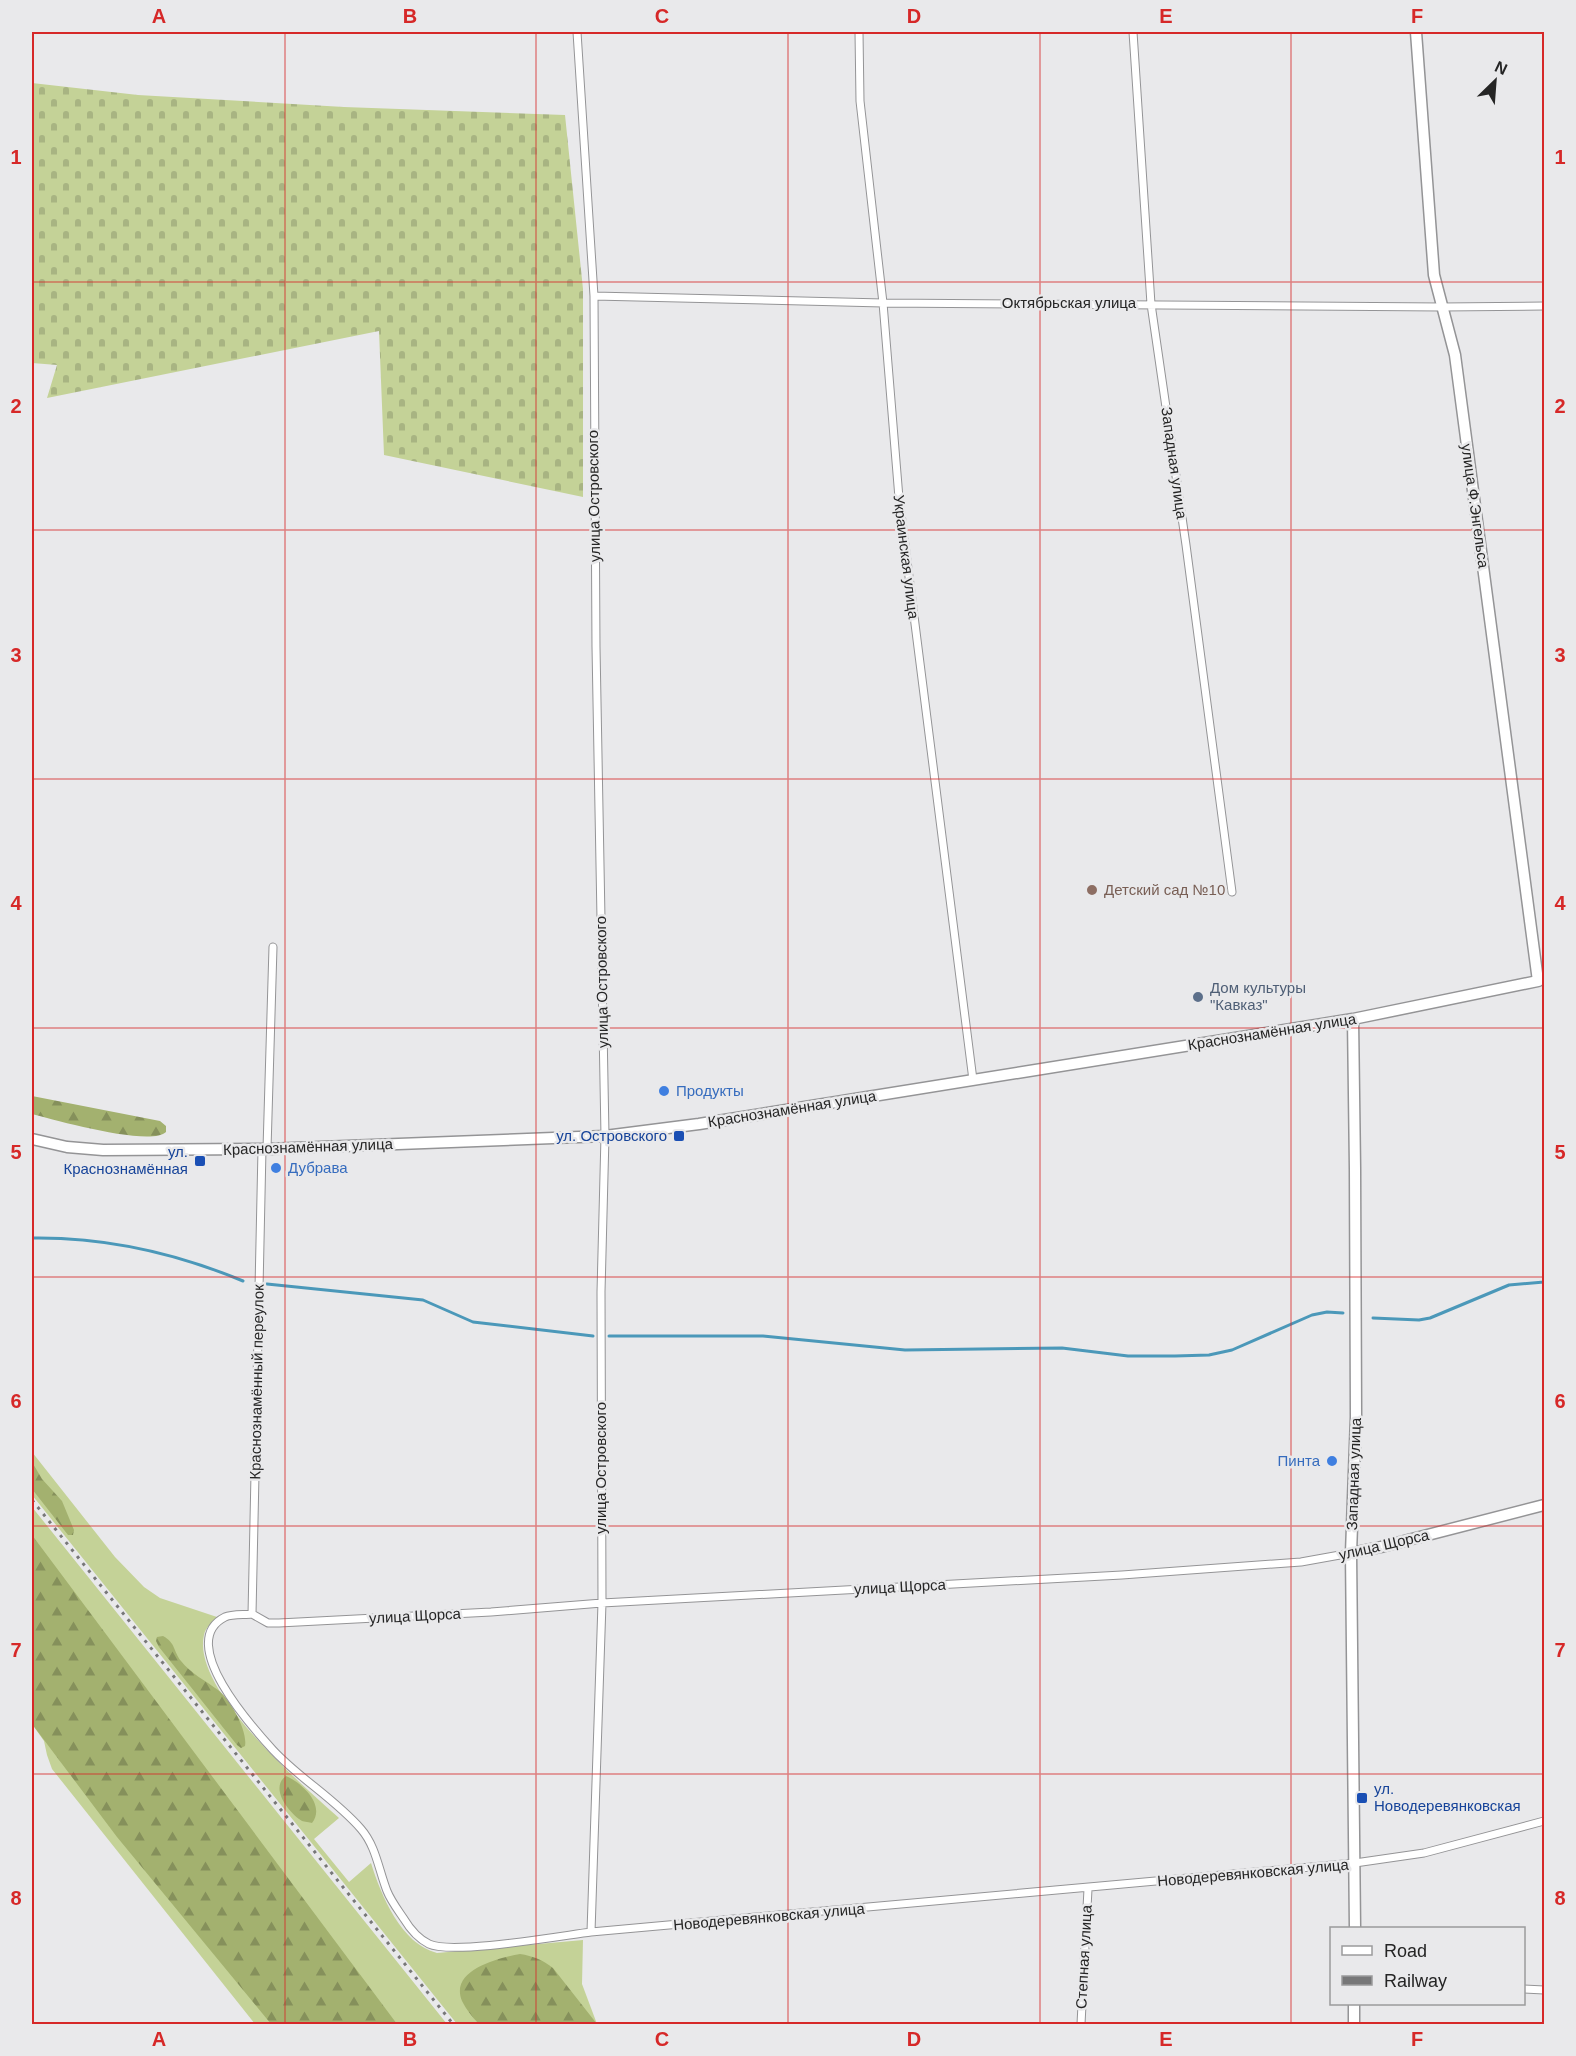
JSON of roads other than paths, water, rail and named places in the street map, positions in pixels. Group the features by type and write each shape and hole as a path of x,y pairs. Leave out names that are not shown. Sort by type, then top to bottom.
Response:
{"main road":[{"name":"улица Ф.Энгельса","path":"1416,32 1434,275 1455,355 1541,981"},
{"name":"Краснознамённая улица","path":"32,1139 67,1147 103,1150 265,1149 605,1136 699,1124 1353,1019 1541,981"},
{"name":"Западная улица","path":"1353,1019 1356,1417 1352,1553 1355,1927"},
{"name":"улица Щорса","path":"1352,1553 1545,1505"},
{"path":"1353,2025 1354,2005"}],"street":[{"name":"улица Островского","path":"577,32 594,296 596,659 605,1136 601,1292 602,1603 591,1932"},
{"name":"Украинская улица","path":"859,32 860,101 883,303 898,498 973,1080"},
{"name":"Западная улица","path":"1132,32 1151,304 1232,892"},
{"name":"Октябрьская улица","path":"594,296 883,303 1545,306"},
{"name":"Краснознамённый переулок","path":"252,1614 273,947"},
{"name":"улица Щорса","path":"252,1614 268,1623 279,1623 491,1612 602,1603 1111,1576 1300,1562 1352,1553"},
{"name":"Новодеревянковская улица","path":"252,1614 227,1616 215,1624 208,1649 219,1679 241,1711 273,1750 365,1833 374,1850 388,1893 414,1934 436,1947 1355,1863 1444,1848 1545,1821"},
{"name":"Степная улица","path":"1081,2025 1088,1889"},
{"path":"1525,1989 1545,1990"}],"waterway":[{"path":"32,1238 86,1240 140,1249 192,1262 243,1281"},
{"path":"1373,1318 1419,1320 1430,1318 1509,1285 1544,1282"},
{"path":"267,1284 423,1300 473,1322 593,1336"},
{"path":"609,1336 763,1336 905,1350 1062,1348 1128,1356 1209,1355 1232,1350 1312,1315 1327,1312 1343,1313"}],"railway":[{"path":"32,1500 453,2024"}],"place":[{"name":"Детский сад №10","path":"1092,890"},
{"name":"Дом культуры \"Кавказ\"","path":"1198,997"},
{"name":"Продукты","path":"664,1091"},
{"name":"ул. Островского","path":"679,1136"},
{"name":"ул. Краснознамённая","path":"200,1161"},
{"name":"Дубрава","path":"276,1168"},
{"name":"Пинта","path":"1332,1461"},
{"name":"ул. Новодеревянковская","path":"1362,1798"}]}
